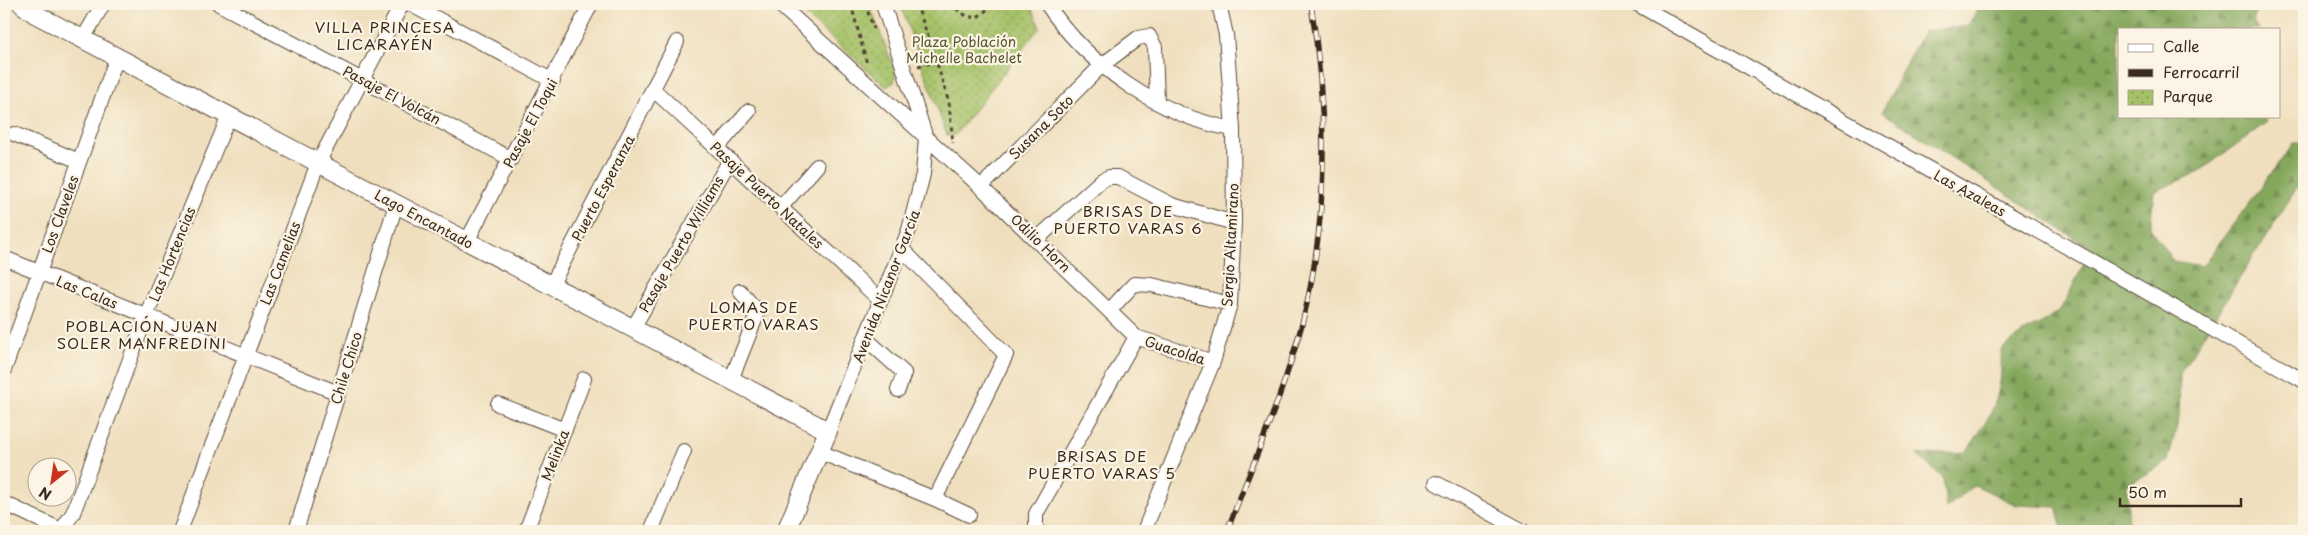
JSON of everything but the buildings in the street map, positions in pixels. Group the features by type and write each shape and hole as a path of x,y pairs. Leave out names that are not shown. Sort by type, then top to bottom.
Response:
{"street":[{"name":"Lago Encantado","path":"22,4 35,14 828,431"},
{"path":"83,39 103,4"},
{"name":"Pasaje El Volcán","path":"220,4 511,159"},
{"name":"Las Camelias","path":"180,531 318,163 402,4"},
{"path":"410,4 553,81"},
{"name":"Pasaje El Toqui","path":"467,241 592,4"},
{"name":"Odilio Horn","path":"779,4 1037,239 1136,337"},
{"name":"Avenida Nicanor García","path":"786,531 820,452 916,211 920,192 926,138 883,4"},
{"path":"1048,4 1075,40 1101,66 1157,102 1189,117 1233,129"},
{"name":"Sergio Altamirano","path":"1144,531 1213,362 1230,304 1234,223 1233,129 1226,35 1219,4"},
{"name":"Las Azaleas","path":"1637,4 2304,381"},
{"name":"Susana Soto","path":"981,187 1101,66 1138,38 1149,36 1154,47 1157,102"},
{"name":"Puerto Esperanza","path":"551,286 678,42"},
{"name":"Los Claveles","path":"4,370 117,57"},
{"path":"885,101 901,96 907,87 907,81"},
{"name":"Pasaje Puerto Natales","path":"654,90 880,300"},
{"path":"717,148 749,111"},
{"name":"Las Hortencias","path":"62,531 73,513 146,316 228,116"},
{"path":"14,134 79,161"},
{"name":"Pasaje Puerto Williams","path":"633,328 730,160"},
{"path":"780,206 817,166"},
{"path":"1037,239 1102,180 1109,177 1118,178 1172,205 1234,223"},
{"name":"Chile Chico","path":"296,531 396,204"},
{"path":"901,248 1006,355 935,499"},
{"name":"Las Calas","path":"4,258 338,393"},
{"path":"1110,310 1134,284 1152,285 1230,304"},
{"path":"731,380 758,312 740,291"},
{"path":"1036,531 1036,514 1136,337"},
{"name":"Guacolda","path":"1136,337 1213,362"},
{"path":"865,338 904,373 898,390"},
{"name":"Melinka","path":"526,531 584,379"},
{"path":"498,404 565,430"},
{"path":"651,531 684,451"},
{"path":"820,452 935,499 968,515"},
{"path":"1436,483 1523,531"},
{"path":"4,503 62,531"}],"path":[{"path":"851,4 869,71"},
{"path":"865,4 877,36"},
{"path":"916,4 931,44 949,103 954,149 953,162"},
{"path":"950,4 965,15 975,18 984,14 987,9 986,4"}],"green space":[{"name":"Plaza Población Michelle Bachelet","path":"793,4 869,4 896,73 894,82 886,87"},
{"name":"Plaza Población Michelle Bachelet","path":"900,4 1030,4 1040,27 955,135 947,135"},
{"path":"1982,4 2261,4 2253,20 2258,28 2118,28 2118,118 2266,118 2267,122 2200,171 2154,192 2150,228 2173,261 2202,266 2294,143 2304,143 2303,178 2180,373 2179,418 2168,461 2127,485 2129,531 2063,531 2056,507 2016,505 1975,485 1946,508 1943,478 1917,455 1966,452 1989,415 1998,393 2001,350 2025,331 2049,319 2059,311 2091,249 1882,112 1924,31 1967,26"}],"railway":[{"path":"1227,531 1286,377 1302,324 1311,284 1317,245 1323,165 1321,84 1311,4"}],"district":[{"name":"VILLA PRINCESA LICARAYÉN","path":"385,34"},
{"name":"BRISAS DE PUERTO VARAS 6","path":"1128,218"},
{"name":"LOMAS DE PUERTO VARAS","path":"754,314"},
{"name":"POBLACIÓN JUAN SOLER MANFREDINI","path":"142,334"},
{"name":"BRISAS DE PUERTO VARAS 5","path":"1102,464"}]}
